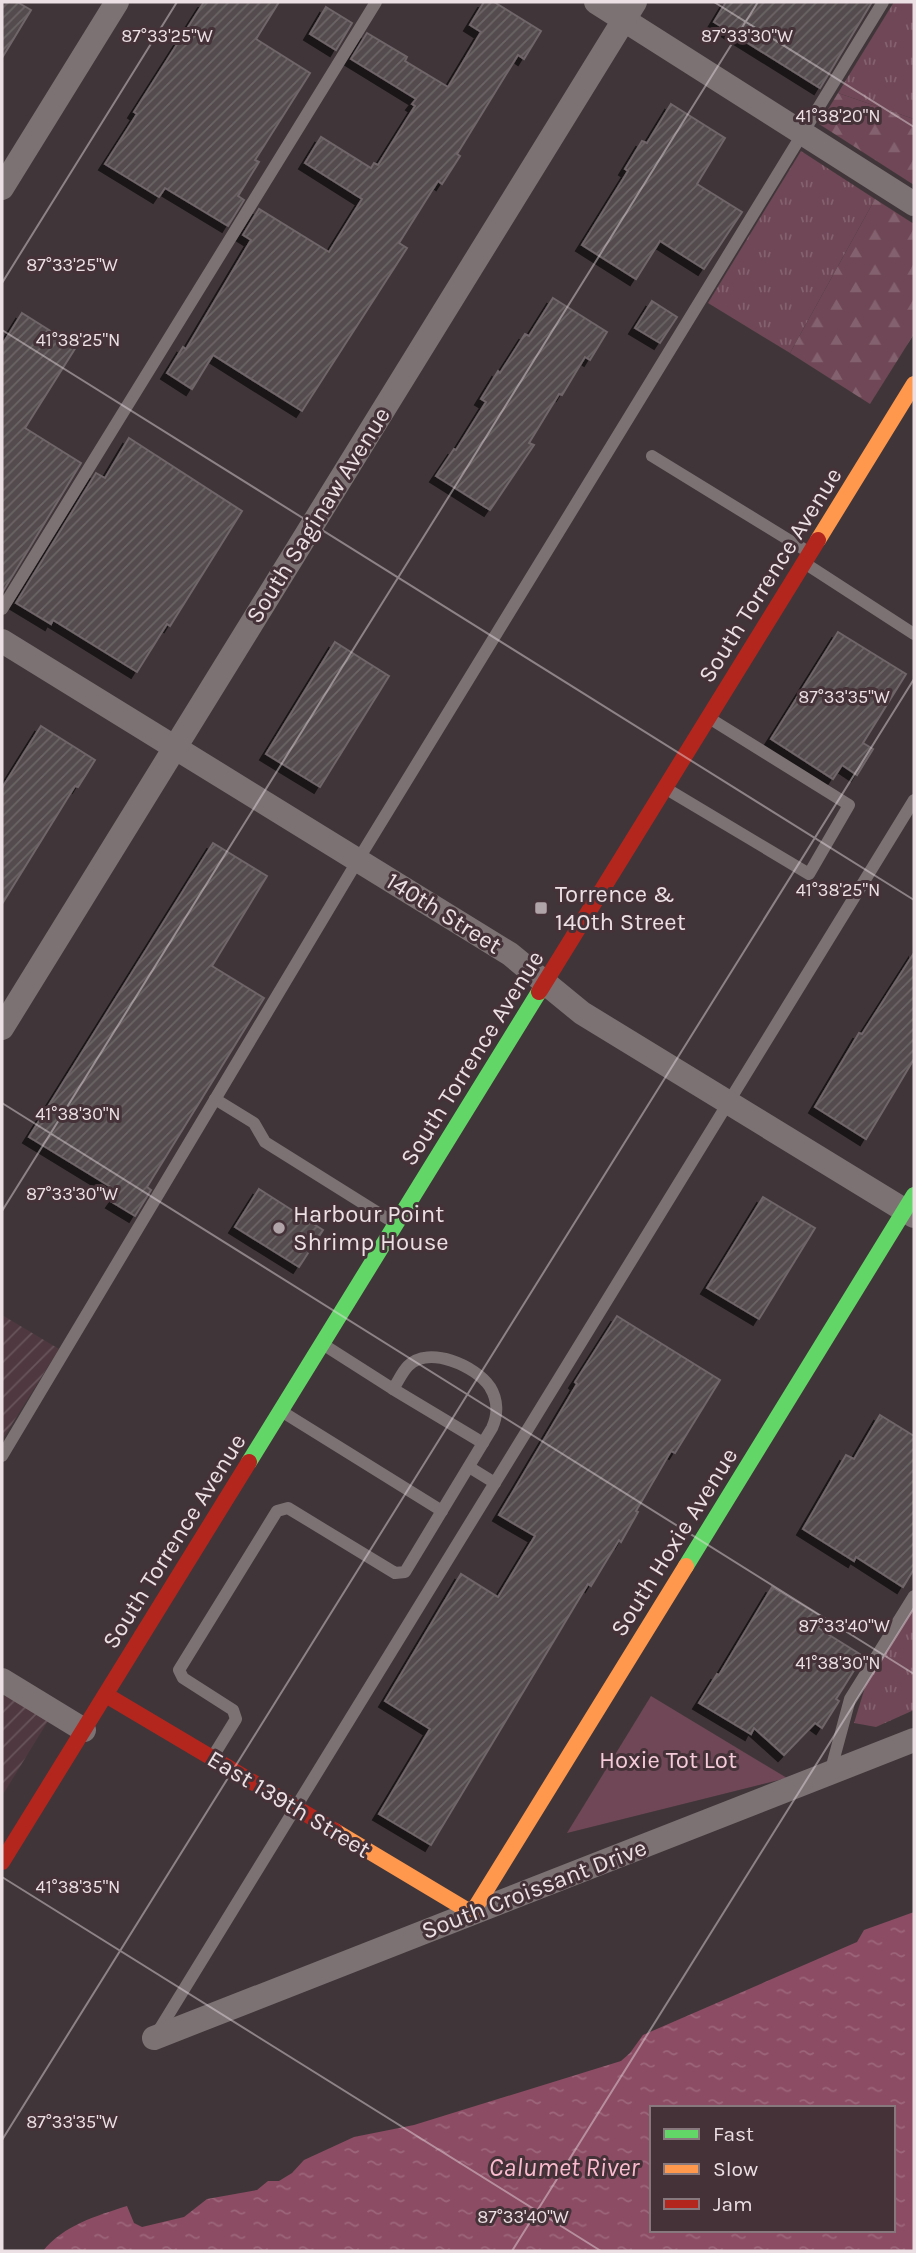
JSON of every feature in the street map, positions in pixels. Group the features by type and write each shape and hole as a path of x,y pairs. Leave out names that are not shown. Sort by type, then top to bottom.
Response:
{"main road":[{"name":"South Torrence Avenue","path":"2,1863 914,384"},
{"name":"South Hoxie Avenue","path":"472,1913 911,1207"},
{"name":"East 139th Street","path":"106,1695 472,1913"}],"street":[{"path":"2,188 117,2"},
{"path":"597,2 630,10 801,132 914,204"},
{"name":"South Saginaw Avenue","path":"2,1028 630,10"},
{"name":"140th Street","path":"2,641 510,954 582,1013 729,1103 911,1207"},
{"path":"2,1679 84,1730"},
{"name":"South Croissant Drive","path":"154,2038 914,1740"}],"lane":[{"path":"2,609 376,2"},
{"path":"4,1447 358,860 883,2"},
{"path":"652,456 807,558 914,634"},
{"path":"665,788 809,874 849,805 709,718"},
{"path":"154,2038 914,800"},
{"path":"215,1099 254,1123 265,1142 396,1225"},
{"path":"322,1344 483,1443"},
{"path":"212,1758 236,1718 233,1710 183,1678 179,1670 277,1511 288,1508 395,1573 405,1572 497,1417 496,1403 489,1387 479,1376 448,1359 432,1356 408,1365 393,1389"},
{"path":"281,1411 442,1511"},
{"path":"469,1467 495,1483"},
{"path":"830,1773 850,1699 914,1597"}],"shaded area":[{"path":"2,1315 59,1349 2,1440"},
{"path":"2,1668 59,1703 2,1796"}],"green space":[{"path":"894,2 914,2 914,119 838,93"},
{"path":"838,93 914,119 914,185 819,124"},
{"path":"801,151 875,199 790,353 708,303"},
{"path":"875,199 914,224 914,334 870,404 790,353"},
{"path":"914,1607 914,1710 876,1727 854,1723 866,1684"},
{"name":"Hoxie Tot Lot","path":"651,1696 787,1778 567,1833"}],"water":[{"name":"Calumet River","path":"914,1912 914,2251 43,2251 71,2228 127,2206 134,2223 142,2227 184,2217 207,2199 257,2190 268,2181 279,2181 292,2173 304,2160 354,2137 414,2125 621,2061 643,2035 857,1942 864,1930"}],"building":[{"path":"2,2 17,2 31,10 2,58"},
{"path":"204,2 279,2 256,39 310,73 255,160 259,162 238,196 244,200 228,226 165,188 159,197 105,164 137,114 134,112"},
{"path":"484,2 494,2 541,31 524,59 518,55 457,154 460,156 442,184 438,181 399,243 407,248 302,411 213,355 192,389 167,373 183,347 186,349 251,240 243,235 259,209 329,252 362,199 305,163 321,137 371,168 374,163 378,165 415,106 412,104 416,99 351,59 367,33 407,57 405,61 448,87 481,32 470,25"},
{"path":"726,2 872,2 820,88 714,22"},
{"path":"326,7 352,23 336,50 310,34"},
{"path":"671,104 725,138 697,184 742,212 704,269 660,241 636,279 582,245 628,171 625,169 642,141 647,143"},
{"path":"553,298 607,332 590,360 585,357 562,395 559,394 529,443 534,445 490,510 436,476 486,402 481,399 498,371 500,373 525,334 529,336"},
{"path":"652,301 677,317 660,343 635,328"},
{"path":"22,313 76,347 25,428 81,463 2,593 2,345"},
{"path":"129,438 242,511 170,626 167,624 137,672 53,620 51,624 16,603 96,473 105,478"},
{"path":"838,632 906,674 863,743 873,749 857,775 842,765 833,779 771,739"},
{"path":"335,642 389,676 320,787 266,754"},
{"path":"41,726 95,760 78,787 75,786 2,904 2,788"},
{"path":"213,843 267,876 212,966 264,998 147,1187 151,1190 135,1216 112,1202 119,1192 29,1137"},
{"path":"914,953 914,1059 866,1139 815,1107 859,1033 862,1034"},
{"name":"Harbour Point Shrimp House","path":"259,1189 323,1230 299,1267 235,1227"},
{"path":"763,1197 815,1228 759,1319 707,1288"},
{"path":"617,1316 720,1380 675,1453 671,1451 621,1542 619,1540 591,1586 588,1584 431,1845 379,1814 430,1729 385,1701 461,1574 498,1597 535,1536 499,1515 577,1384 575,1382"},
{"path":"880,1415 914,1436 914,1569 903,1587 856,1557 854,1561 803,1529 846,1455 854,1459"},
{"path":"772,1587 824,1618 818,1628 863,1656 836,1699 839,1701 822,1728 815,1723 784,1755 754,1728 751,1734 699,1703"}],"traffic: fast":[{"path":"249,1462 539,992"},
{"path":"686,1566 914,1195"}],"traffic: slow":[{"path":"818,540 914,384"},
{"path":"335,1831 472,1913 686,1566"}],"traffic: jam":[{"path":"539,992 818,540"},
{"path":"2,1862 249,1462"},
{"path":"106,1695 335,1831"}],"place":[{"name":"Torrence & 140th Street","path":"541,908"},
{"name":"Harbour Point Shrimp House","path":"279,1228"}]}
